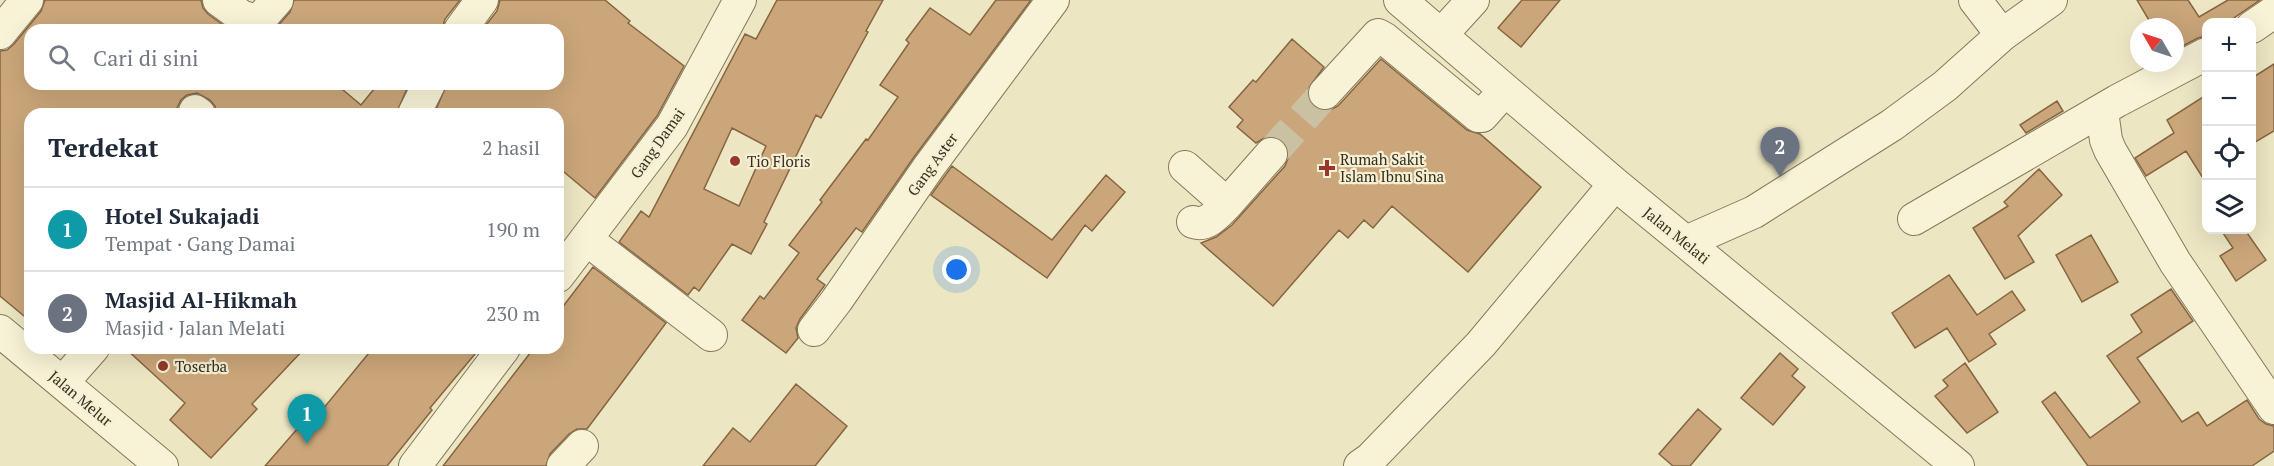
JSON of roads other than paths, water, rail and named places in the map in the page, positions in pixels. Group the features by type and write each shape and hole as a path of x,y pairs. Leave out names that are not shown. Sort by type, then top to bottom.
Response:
{"street":[{"path":"0,33 27,0"},
{"path":"219,0 241,16 255,21 262,17 277,0"},
{"path":"464,24 482,0"},
{"name":"Gang Damai","path":"564,268 672,126 740,0"},
{"name":"Gang Aster","path":"814,330 928,168 1053,0"},
{"name":"Jalan Melati","path":"1401,0 1615,184 1958,466"},
{"path":"1441,35 1473,0"},
{"path":"1975,0 2002,35"},
{"path":"1686,242 1754,212 1892,125 1946,86 2002,35 2050,0"},
{"path":"2256,24 2274,12"},
{"path":"1325,93 1378,35 1478,116 1482,116 1505,90"},
{"path":"1914,219 2117,101 2202,56"},
{"path":"417,108 426,90"},
{"path":"2102,111 2106,140 2175,262 2274,408"},
{"path":"1192,222 1205,222 1216,216 1271,154"},
{"path":"1185,167 1227,204"},
{"path":"1360,466 1370,459 1421,408 1481,344 1615,184"},
{"path":"586,239 711,334"},
{"name":"Jalan Melur","path":"4,342 63,382 162,466"},
{"path":"63,382 88,354"},
{"path":"415,466 499,354"}],"tunnel":[{"path":"1271,154 1325,93"}],"place":[{"name":"Tio Floris","path":"735,161"},
{"name":"Rumah Sakit Islam Ibnu Sina","path":"1327,168"},
{"name":"Masjid Al-Hikmah","path":"1780,177"},
{"name":"Toserba","path":"163,366"},
{"name":"Hotel Sukajadi","path":"307,444"}]}
